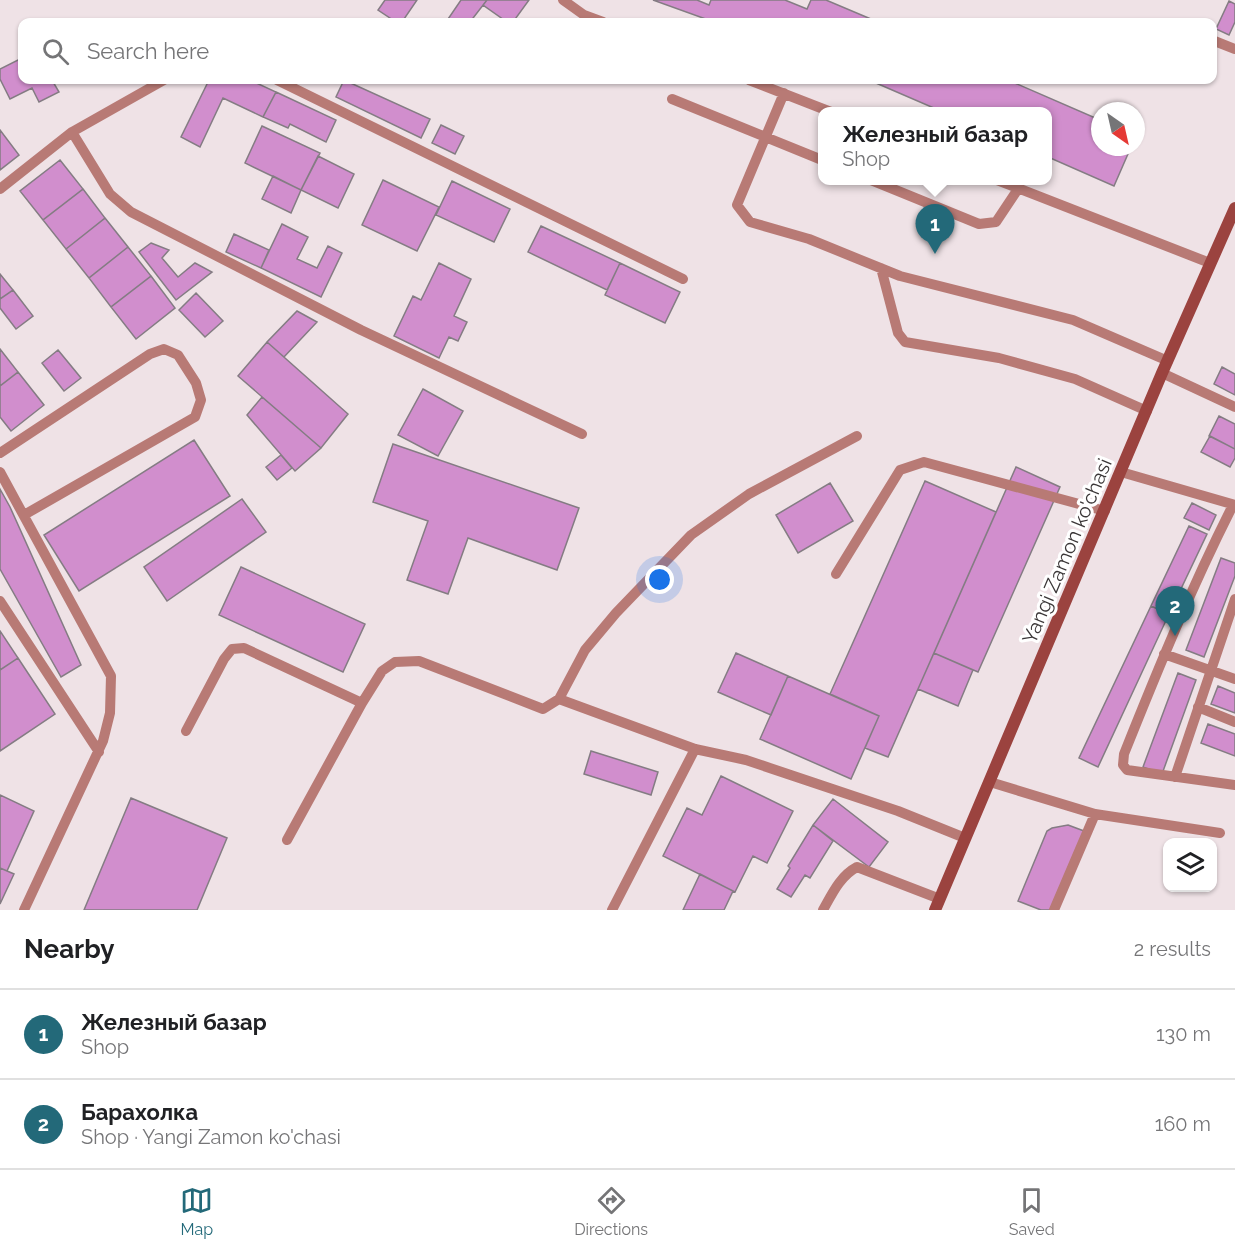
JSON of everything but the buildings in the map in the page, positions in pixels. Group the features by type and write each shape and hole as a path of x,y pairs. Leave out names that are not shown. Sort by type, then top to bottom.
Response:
{"street":[{"name":"Yangi Zamon ko'chasi","path":"938,904 1165,367 1235,208"}],"lane":[{"path":"563,0 592,18"},
{"path":"1217,42 1235,49"},
{"path":"0,189 72,132 157,84"},
{"path":"285,84 683,279"},
{"path":"760,84 821,107"},
{"path":"784,93 737,206 750,222 809,238 900,276 1073,320 1235,406"},
{"path":"672,99 818,158"},
{"path":"72,132 110,194 131,212 361,330 582,434"},
{"path":"884,185 979,224 996,222 1018,189"},
{"path":"1009,185 1210,262"},
{"path":"880,268 898,333 905,342 999,358 1075,379 1147,411"},
{"path":"0,453 150,354 164,349 178,355 196,384 201,400 195,417 24,515"},
{"path":"286,840 382,671 395,662 418,661 543,709 559,699 585,650 616,613 691,535 749,494 857,436"},
{"path":"836,574 900,470 924,462 1105,511"},
{"path":"0,472 111,676 110,713 99,752 24,910"},
{"path":"1121,472 1234,505 1203,564 1164,654 1124,754 1123,765 1127,770 1235,785"},
{"path":"1175,777 1235,599"},
{"path":"0,601 99,752"},
{"path":"186,731 224,659 232,649 244,648 362,703"},
{"path":"1164,654 1235,679"},
{"path":"559,699 695,749 746,760 898,811 965,838"},
{"path":"1198,707 1235,722"},
{"path":"612,910 695,749"},
{"path":"990,782 1095,814 1220,833"},
{"path":"1054,910 1095,814"},
{"path":"823,910 839,882 857,867 938,904"}],"place":[{"name":"Железный базар","path":"935,254"},
{"name":"Барахолка","path":"1175,636"}]}
